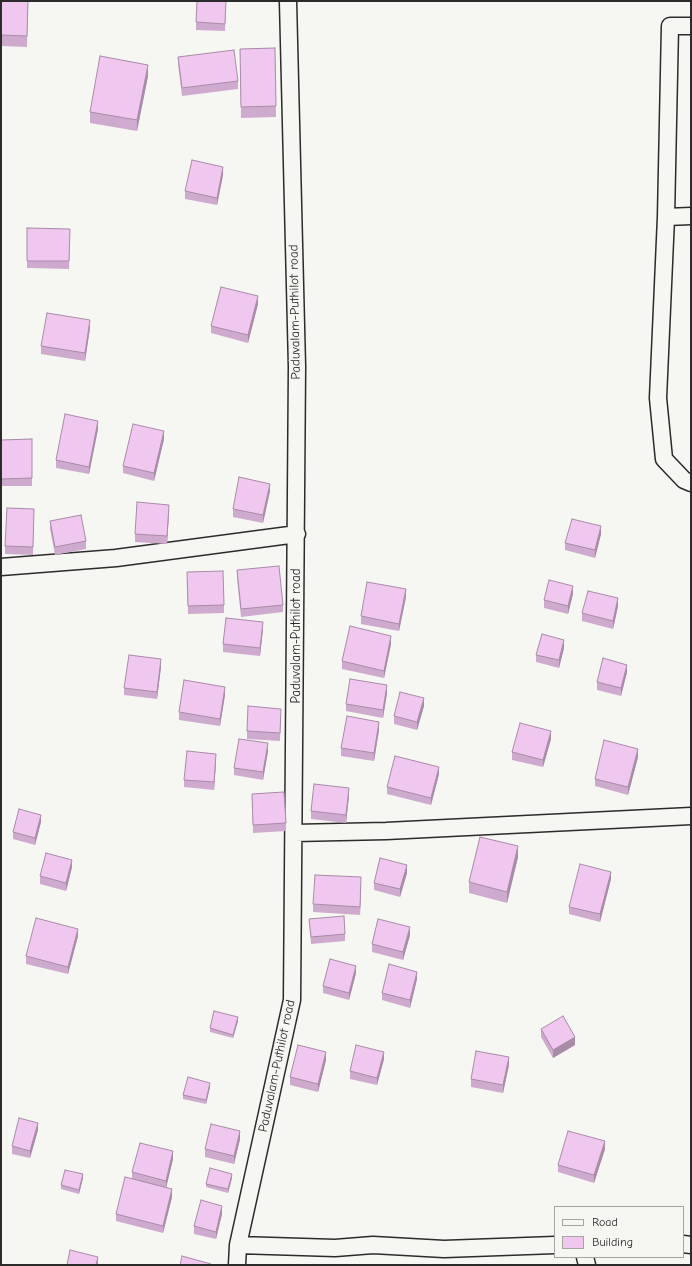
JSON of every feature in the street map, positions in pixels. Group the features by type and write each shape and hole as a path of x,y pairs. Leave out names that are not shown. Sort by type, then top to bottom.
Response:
{"street":[{"name":"Paduvalam-Puthilot road","path":"237,1265 238,1245 292,1000 297,367 288,1"},
{"path":"691,26 670,26 666,217 658,398 664,458 684,480 691,483"},
{"path":"666,217 691,216"},
{"path":"1,567 116,558 296,534"},
{"path":"294,833 386,831 691,816"},
{"path":"238,1245 335,1248 373,1245 444,1248 554,1245"}],"building":[{"path":"1,1 28,1 27,36 1,35"},
{"path":"197,1 226,1 225,24 196,22"},
{"path":"275,48 276,106 241,107 240,49"},
{"path":"234,50 238,81 182,88 178,57"},
{"path":"100,56 148,65 137,120 90,112"},
{"path":"192,160 223,167 217,198 185,191"},
{"path":"27,228 70,229 69,261 27,261"},
{"path":"221,287 258,296 248,335 211,326"},
{"path":"47,313 90,320 85,353 41,346"},
{"path":"65,414 98,421 89,467 56,460"},
{"path":"133,424 164,431 154,473 123,466"},
{"path":"32,439 32,478 1,479 1,440"},
{"path":"239,477 270,484 263,515 233,509"},
{"path":"137,502 169,505 167,536 135,534"},
{"path":"7,508 34,509 33,547 5,546"},
{"path":"81,515 86,541 55,547 50,521"},
{"path":"572,519 601,526 595,550 565,543"},
{"path":"279,566 283,605 241,609 237,570"},
{"path":"223,571 224,605 188,606 187,572"},
{"path":"549,580 573,586 568,606 544,600"},
{"path":"367,582 406,589 399,624 361,616"},
{"path":"588,591 618,598 613,621 582,613"},
{"path":"226,618 263,622 260,648 223,644"},
{"path":"350,626 391,636 384,671 342,661"},
{"path":"542,634 564,640 559,660 536,655"},
{"path":"129,655 161,659 157,692 124,688"},
{"path":"603,658 627,665 621,688 597,682"},
{"path":"350,679 387,685 383,710 346,704"},
{"path":"184,680 225,687 220,719 179,712"},
{"path":"400,692 424,698 417,722 394,716"},
{"path":"248,706 281,709 280,733 247,731"},
{"path":"347,716 379,722 374,753 341,748"},
{"path":"520,723 551,731 543,760 512,752"},
{"path":"239,739 268,743 263,772 234,768"},
{"path":"604,740 638,749 628,787 595,779"},
{"path":"187,751 216,754 214,782 184,780"},
{"path":"395,756 439,767 431,798 387,787"},
{"path":"314,784 349,788 346,815 311,811"},
{"path":"284,792 286,823 253,825 252,794"},
{"path":"19,809 41,815 35,838 13,832"},
{"path":"480,837 518,846 507,892 469,882"},
{"path":"46,853 72,860 66,883 40,876"},
{"path":"380,858 407,865 400,889 374,883"},
{"path":"580,864 611,872 600,914 569,907"},
{"path":"315,875 361,877 360,907 313,904"},
{"path":"344,916 345,934 311,937 309,919"},
{"path":"36,918 78,929 68,967 26,956"},
{"path":"378,919 410,927 403,952 372,944"},
{"path":"330,959 356,966 349,993 323,986"},
{"path":"389,964 417,972 410,1000 382,993"},
{"path":"214,1011 238,1017 233,1035 210,1028"},
{"path":"563,1016 575,1037 553,1050 541,1029"},
{"path":"298,1045 326,1052 318,1084 290,1077"},
{"path":"356,1045 384,1052 377,1078 350,1071"},
{"path":"476,1051 509,1057 503,1085 471,1079"},
{"path":"188,1077 210,1083 206,1100 183,1095"},
{"path":"19,1118 38,1123 30,1151 12,1146"},
{"path":"211,1124 240,1131 234,1156 205,1149"},
{"path":"568,1131 605,1141 594,1175 558,1165"},
{"path":"140,1143 173,1151 166,1181 132,1172"},
{"path":"210,1168 232,1174 228,1189 206,1184"},
{"path":"65,1170 83,1174 79,1190 61,1185"},
{"path":"125,1177 172,1189 163,1226 116,1214"},
{"path":"201,1200 222,1206 216,1232 194,1226"},
{"path":"70,1250 98,1257 96,1265 67,1265"},
{"path":"182,1256 211,1264 211,1265 180,1265"}]}
